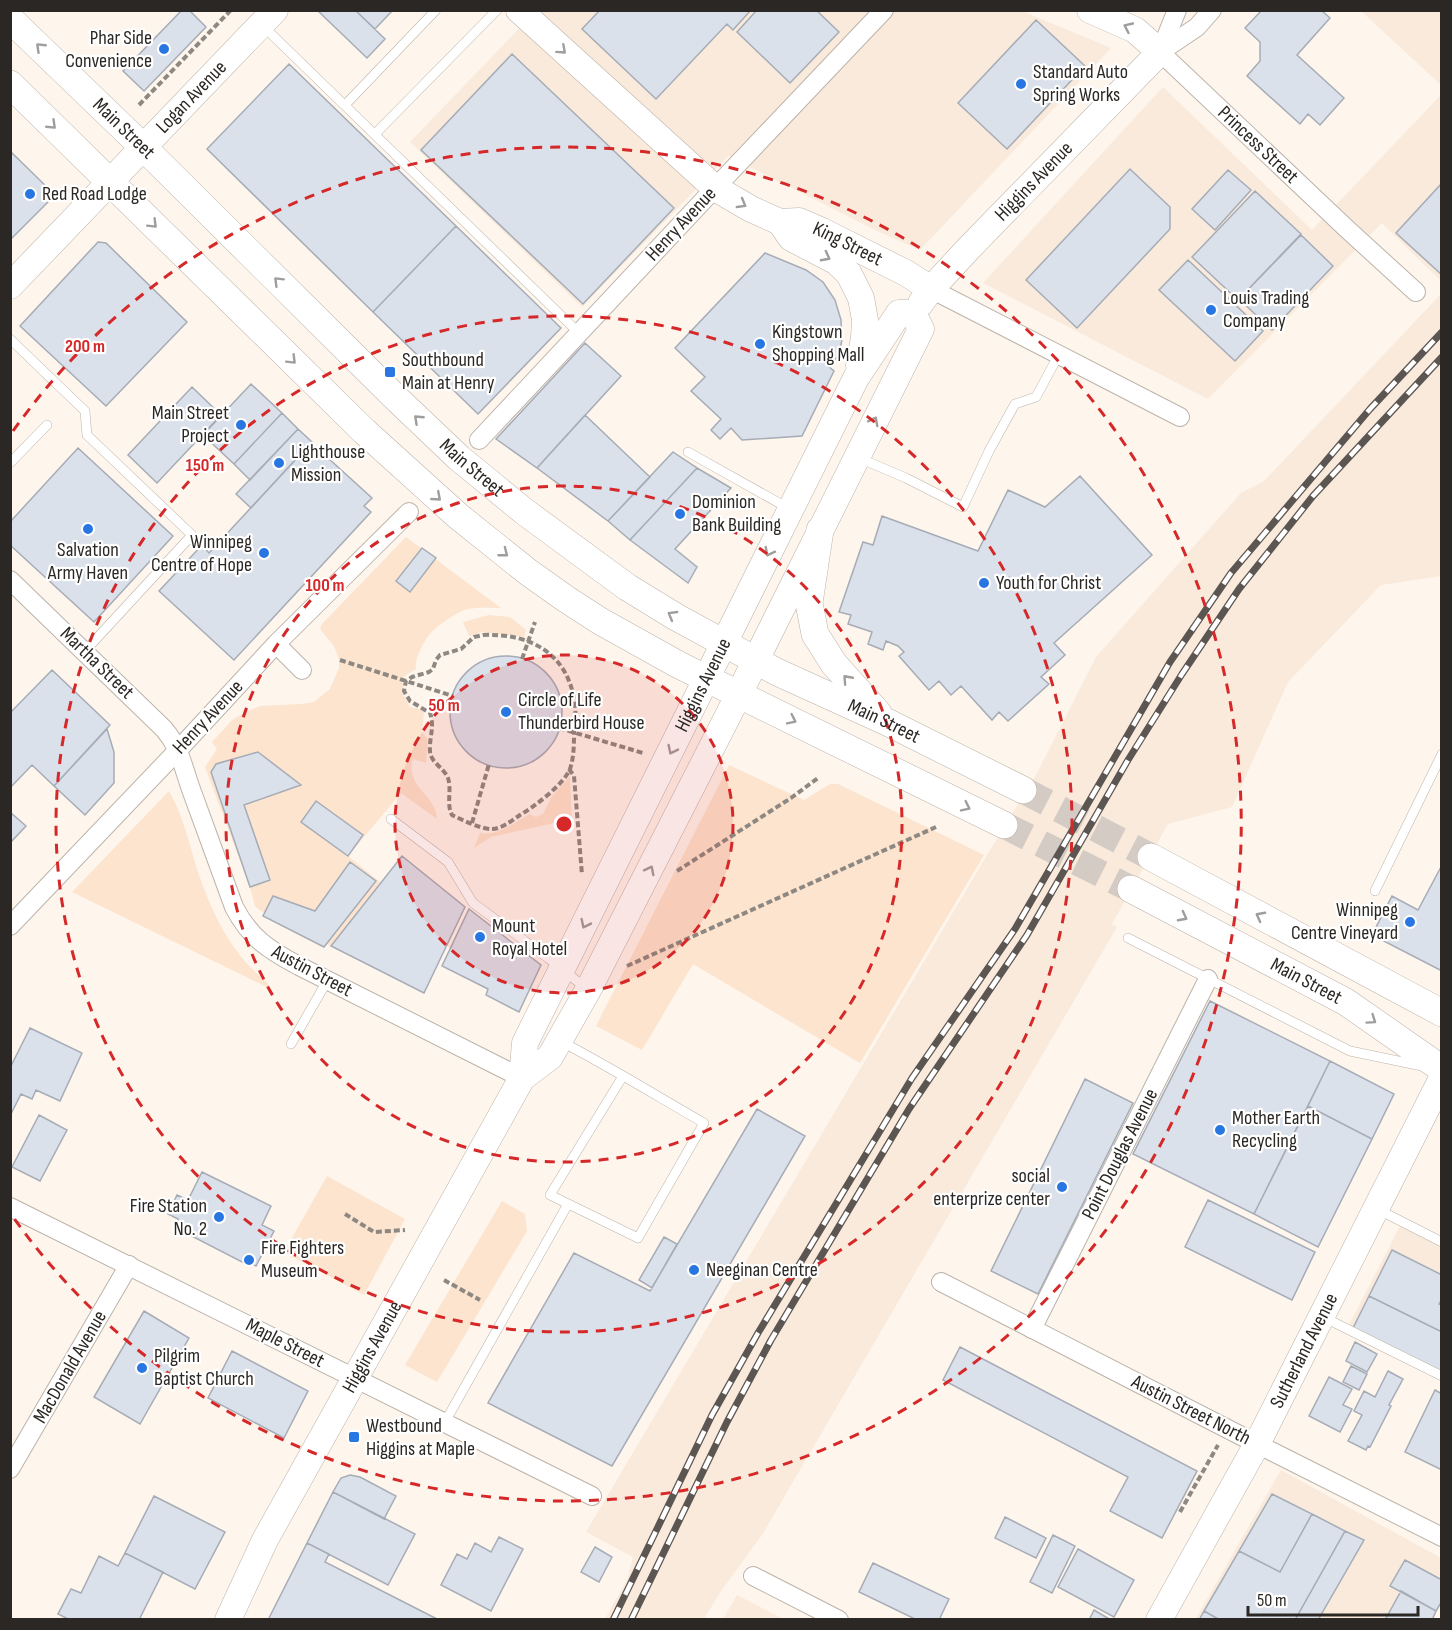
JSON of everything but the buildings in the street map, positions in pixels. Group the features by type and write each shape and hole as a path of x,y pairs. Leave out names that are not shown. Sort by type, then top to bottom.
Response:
{"main road":[{"name":"King Street","path":"519,10 715,188 751,209 780,222 799,221 822,231 906,273 931,289"},
{"name":"Princess Street","path":"1090,10 1135,30 1160,52"},
{"name":"Logan Avenue","path":"10,286 268,18"},
{"name":"Main Street","path":"10,19 144,148 398,400 459,458 525,512 610,575 651,602 723,643 1023,790"},
{"name":"Higgins Avenue","path":"913,313 931,289 976,240 1160,52"},
{"name":"Main Street","path":"10,84 364,431 458,516 519,564 566,599 636,642 1004,825"},
{"path":"780,222 791,238 837,262 849,274 861,297 865,320 864,338 856,378"},
{"name":"Higgins Avenue","path":"228,1620 266,1540 522,1078 525,1043 856,378 899,313 913,313"},
{"name":"Higgins Avenue","path":"522,1078 550,1057 621,928 921,329 913,313"},
{"path":"820,530 809,603 815,634 834,664 886,722"},
{"name":"Main Street","path":"1151,857 1442,1012"},
{"name":"Main Street","path":"1131,890 1346,1002 1442,1070"},
{"name":"Sutherland Avenue","path":"1159,1620 1257,1444 1442,1078"}],"street":[{"name":"Henry Avenue","path":"479,440 884,10"},
{"name":"Higgins Avenue","path":"1160,52 1177,10"},
{"name":"Higgins Avenue","path":"1160,52 1197,27 1212,10"},
{"name":"Princess Street","path":"1160,52 1416,292"},
{"name":"King Street","path":"931,289 1180,417"},
{"name":"Henry Avenue","path":"10,926 276,644 409,512"},
{"name":"Martha Street","path":"10,580 164,729 178,749"},
{"path":"276,644 302,670"},
{"name":"Austin Street","path":"178,749 234,907 240,919 256,939 275,953 327,981 522,1078"},
{"name":"Point Douglas Avenue","path":"1032,1329 1208,979"},
{"name":"Maple Street","path":"10,1207 592,1496"},
{"name":"MacDonald Avenue","path":"10,1469 129,1265"},
{"name":"Austin Street North","path":"941,1282 1442,1537"},
{"path":"753,1576 839,1620"}],"lane":[{"path":"345,105 436,10"},
{"path":"375,134 497,10"},
{"path":"268,18 345,105 579,333"},
{"path":"10,339 85,411 87,435 192,535 85,651"},
{"path":"857,457 906,478 963,507 1015,404 1036,397 1058,356"},
{"path":"10,463 46,425"},
{"path":"688,452 790,509"},
{"path":"1375,891 1442,754"},
{"path":"391,819 447,862 473,903 588,990"},
{"path":"1128,938 1350,1051 1442,1070"},
{"path":"291,1044 327,981"},
{"path":"560,1040 623,1076 704,1123 638,1238 550,1195 623,1076"},
{"path":"445,1422 568,1204"},
{"path":"1375,1208 1442,1242"},
{"path":"1320,1316 1442,1376"}],"path":[{"path":"139,105 231,10"},
{"path":"522,659 535,622"},
{"path":"492,635 528,640 549,653 565,673 572,690 575,704 574,747 570,769 555,787 526,812 499,828 489,829 452,815 449,810 451,797 447,776 431,758 433,720 430,713 407,697 404,691 406,681 429,672 440,655 461,649 474,637 492,635"},
{"path":"339,660 453,696"},
{"path":"559,728 646,754"},
{"path":"472,823 489,764"},
{"path":"570,769 574,776 582,875"},
{"path":"671,875 791,798 818,778"},
{"path":"626,967 936,827"},
{"path":"345,1214 374,1232 405,1230"},
{"path":"444,1280 480,1300"},
{"path":"1180,1512 1228,1429"}],"shaded area":[{"path":"536,11 1022,11 1111,48 920,250 877,231 728,156 582,307 410,142"},
{"path":"1361,11 1441,11 1441,85"},
{"path":"1163,87 1312,230 1441,95 1441,281 1382,223 1208,399 983,283"},
{"path":"1441,294 1441,576 1381,585 1288,682 1232,807 1168,824 1112,924 1117,927 762,1535 721,1591 704,1619 605,1619 627,1580 633,1557 586,1532 1037,773 1096,657 1241,493 1264,481"},
{"path":"406,537 501,608 468,609 447,620 427,638 418,656 416,669 403,677 404,696 410,707 420,709 424,713 422,732 428,740 426,763 413,759 413,777 432,803 437,819 401,793 348,856 382,884 331,946 255,906 205,767 217,749 212,742 232,720 260,706 314,702 330,689 339,668 339,660 334,646 320,629 322,624"},
{"path":"489,615 510,617 526,630 524,637 482,632 469,636 463,622"},
{"path":"729,765 804,800 830,784 838,784 984,855 860,1063 693,964 642,1050 596,1026"},
{"path":"570,776 572,819 491,837 474,848 480,833 499,831 529,814 536,817 543,814 552,796"},
{"path":"169,791 182,819 197,869 216,917 244,960 269,984 267,987 72,892"},
{"path":"327,1176 405,1219 364,1295 284,1252"},
{"path":"502,1201 525,1214 527,1231 437,1382 405,1365"},
{"path":"1402,1222 1441,1242 1441,1376 1347,1329"},
{"path":"1281,1470 1441,1558 1441,1604 1433,1619 1195,1620"},
{"path":"737,1595 783,1619 723,1619"}],"tunnel":[{"path":"1023,790 1151,857"},
{"path":"1004,825 1131,889"}],"railway":[{"path":"613,1620 712,1415 758,1333 912,1078 1015,929 1170,662 1231,573 1370,409 1442,332"},
{"path":"631,1620 727,1422 771,1340 909,1109 1027,935 1128,760 1182,674 1239,589 1313,496 1442,357"}],"place":[{"name":"Phar Side Convenience","path":"164,49"},
{"name":"Standard Auto Spring Works","path":"1021,84"},
{"name":"Red Road Lodge","path":"30,194"},
{"name":"Louis Trading Company","path":"1211,310"},
{"name":"Kingstown Shopping Mall","path":"760,344"},
{"name":"Southbound Main at Henry","path":"390,372"},
{"name":"Main Street Project","path":"241,425"},
{"name":"Lighthouse Mission","path":"279,463"},
{"name":"Dominion Bank Building","path":"680,514"},
{"name":"Salvation Army Haven","path":"88,529"},
{"name":"Winnipeg Centre of Hope","path":"264,553"},
{"name":"Youth for Christ","path":"984,583"},
{"name":"Circle of Life Thunderbird House","path":"506,712"},
{"name":"Winnipeg Centre Vineyard","path":"1410,922"},
{"name":"Mount Royal Hotel","path":"480,937"},
{"name":"Mother Earth Recycling","path":"1220,1130"},
{"name":"social enterprize center","path":"1062,1187"},
{"name":"Fire Station No. 2","path":"219,1217"},
{"name":"Fire Fighters Museum","path":"249,1260"},
{"name":"Neeginan Centre","path":"694,1270"},
{"name":"Pilgrim Baptist Church","path":"142,1368"},
{"name":"Westbound Higgins at Maple","path":"354,1437"}]}
